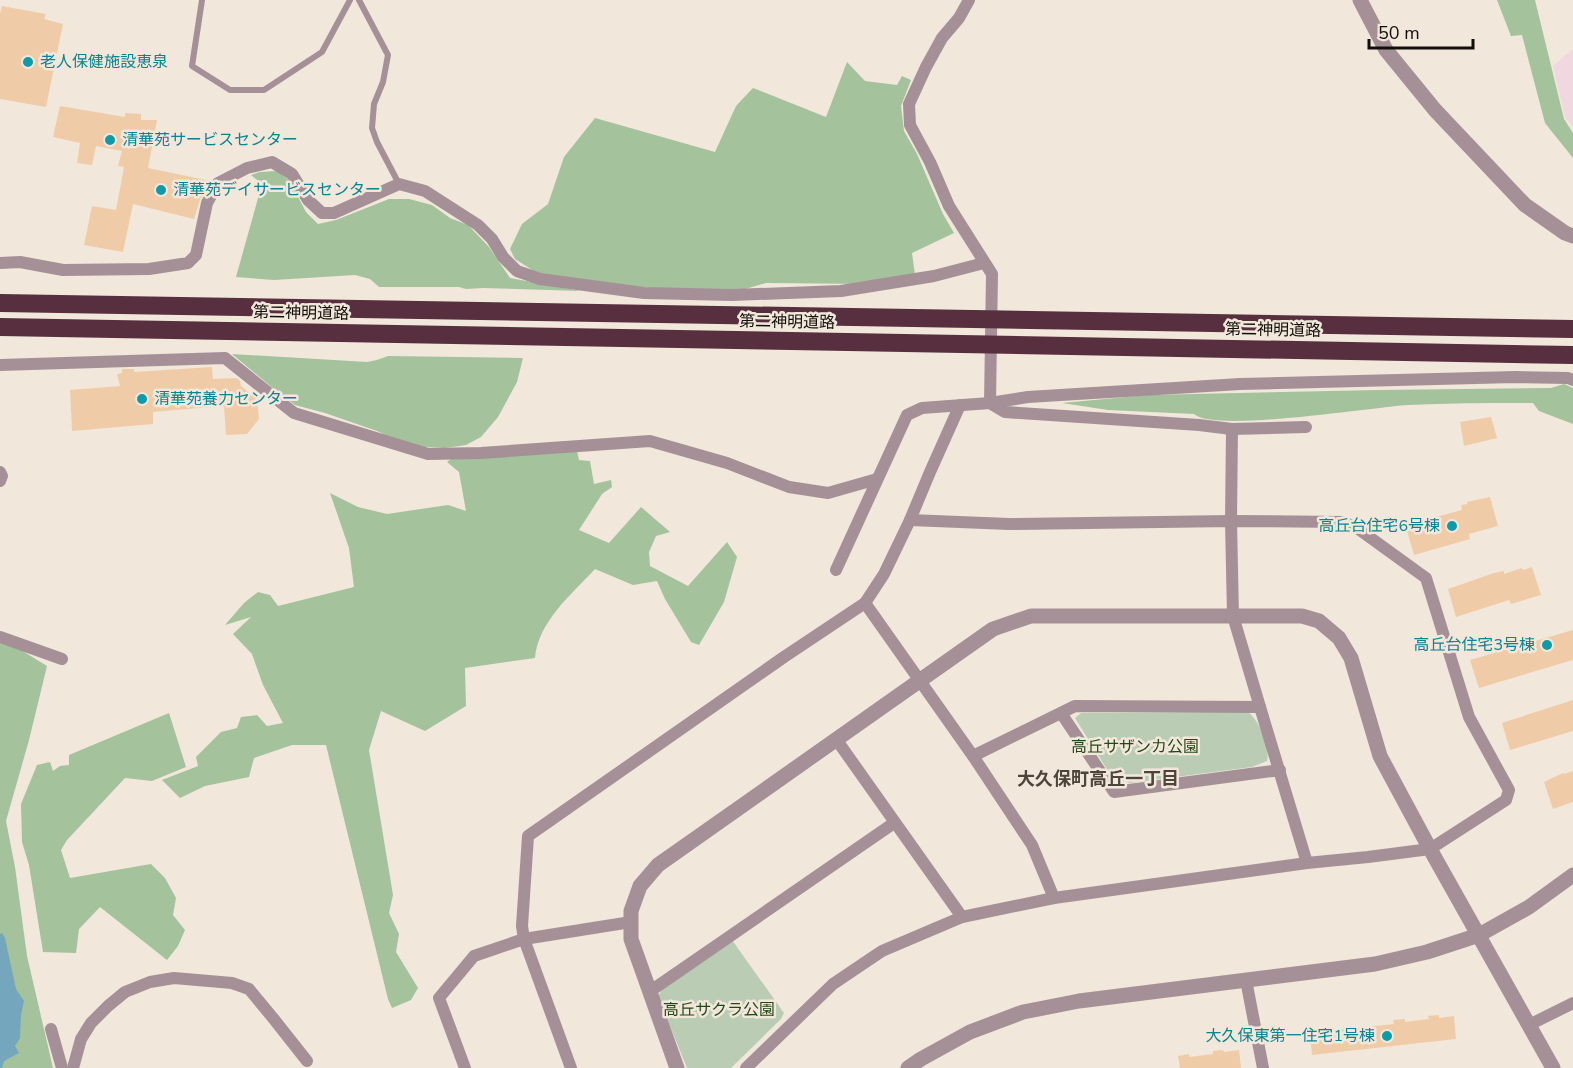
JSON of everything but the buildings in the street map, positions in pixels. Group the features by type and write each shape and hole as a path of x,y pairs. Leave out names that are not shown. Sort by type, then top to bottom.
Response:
{"highway":[{"name":"第二神明道路","path":"0,303 1573,329"},
{"name":"第二神明道路","path":"0,327 1573,355"}],"street":[{"path":"969,0 959,18 942,38 926,67 909,104 910,125 930,162 949,206 992,274 990,403"},
{"path":"1360,0 1386,50 1460,138 1525,205 1565,233 1573,236"},
{"path":"0,263 20,262 63,270 149,269 188,263 196,255 207,203 218,183 247,168 272,162 292,174 308,200 322,213 334,213 399,184 425,191 478,225 517,271 540,279 583,286 644,292 732,295 841,291 934,276 984,263"},
{"path":"0,365 225,358 294,413 428,454 481,453 650,441 727,463 789,487 828,493 877,479"},
{"path":"836,570 907,415 922,408 990,403 1028,397 1240,384 1515,377 1573,380"},
{"path":"990,403 1005,412 1199,424 1232,429 1306,427"},
{"path":"571,1068 524,939 522,926 528,836 865,603 884,574 910,520 960,405"},
{"path":"1232,429 1233,616 1307,863"},
{"path":"0,472 2,476 0,481"},
{"path":"746,1068 833,984 882,951 962,917 1054,898 1307,863 1430,849 1506,800 1509,789 1469,717 1426,579 1357,528 1343,522 1009,524 910,520"},
{"path":"865,603 973,756 1032,845 1054,898"},
{"path":"677,1068 631,939 631,910 640,886 657,865 993,629 1031,616 1248,615 1302,616 1319,621 1339,638 1351,658 1380,756 1553,1068"},
{"path":"0,637 62,659"},
{"path":"973,756 1075,706 1260,707"},
{"path":"1061,713 1114,792 1280,770"},
{"path":"836,739 962,917"},
{"path":"649,992 894,823"},
{"path":"908,1068 970,1032 1023,1012 1079,1002 1375,964 1427,952 1479,935 1529,907 1573,875"},
{"path":"465,1068 439,998 474,956 524,939 631,922"},
{"path":"73,1068 81,1039 91,1023 108,1006 125,992 150,982 174,978 232,983 249,989 307,1061"},
{"path":"1246,980 1263,1068"},
{"path":"1529,1025 1573,1003"},
{"path":"51,1029 62,1068"}],"lane":[{"path":"201,0 192,66 230,90 264,90 322,52 350,0"},
{"path":"359,0 388,55 383,82 374,104 372,128 399,184"}],"shaded area":[{"path":"1573,49 1573,127 1565,117 1553,66"}],"green space":[{"path":"1497,0 1535,0 1564,119 1573,133 1573,158 1545,123 1522,35 1511,36"},
{"path":"847,62 865,81 897,85 902,76 911,80 901,106 904,131 954,233 912,253 915,275 872,284 766,283 742,290 661,289 537,273 515,259 510,249 522,224 548,204 564,157 595,118 715,152 736,106 753,88 826,117"},
{"path":"277,171 289,180 306,212 318,224 336,220 389,199 409,199 432,205 450,218 468,225 489,247 510,278 581,291 379,287 370,279 355,275 274,280 236,277 262,184 251,175"},
{"path":"232,354 367,362 388,356 523,358 517,382 498,417 481,437 466,445 445,448 400,442 377,431 295,405"},
{"path":"1564,384 1573,388 1573,424 1539,411 1533,403 1408,405 1296,417 1231,421 1208,419 1194,414 1108,410 1062,403 1148,395 1551,388"},
{"path":"577,451 579,460 590,461 594,484 611,480 612,487 602,494 579,530 609,543 641,507 670,532 656,536 649,552 650,566 688,586 727,542 737,557 724,602 699,645 691,642 657,581 633,585 595,569 566,599 549,621 537,645 535,658 465,668 466,706 425,731 381,711 369,750 393,895 389,913 399,934 396,952 418,988 411,1000 392,1008 326,745 292,745 254,758 249,777 205,786 180,798 162,780 198,766 196,757 221,732 237,728 241,717 257,715 267,726 283,723 263,685 252,654 233,634 251,617 225,625 244,603 258,592 270,595 278,606 354,587 349,548 330,493 358,507 387,514 448,505 466,511 459,472 447,462 454,457"},
{"path":"0,643 21,650 47,666 6,821 15,867 27,956 53,1068 0,1068"},
{"name":"高丘サザンカ公園","path":"1248,712 1263,734 1267,761 1252,767 1130,783 1117,780 1108,771 1075,718 1081,713"},
{"path":"169,713 186,767 152,781 125,778 67,840 61,850 70,878 151,864 165,878 176,898 173,915 185,930 178,946 167,960 100,907 79,929 76,953 43,952 29,865 22,842 21,804 37,765 50,762 53,771 60,766 69,765 69,755"},
{"name":"高丘サクラ公園","path":"732,940 784,1013 781,1019 731,1068 687,1068 658,996 662,990"}],"water":[{"path":"2,933 16,989 24,1001 20,1038 15,1046 19,1053 4,1061 0,1068 0,934"}],"place":[{"name":"老人保健施設恵泉","path":"28,62"},
{"name":"清華苑サービスセンター","path":"110,140"},
{"name":"清華苑デイサービスセンター","path":"161,190"},
{"name":"清華苑養力センター","path":"142,399"},
{"name":"高丘台住宅6号棟","path":"1452,526"},
{"name":"高丘台住宅3号棟","path":"1547,645"},
{"name":"大久保東第一住宅1号棟","path":"1387,1036"}],"district":[{"name":"大久保町高丘一丁目","path":"1098,779"}]}
